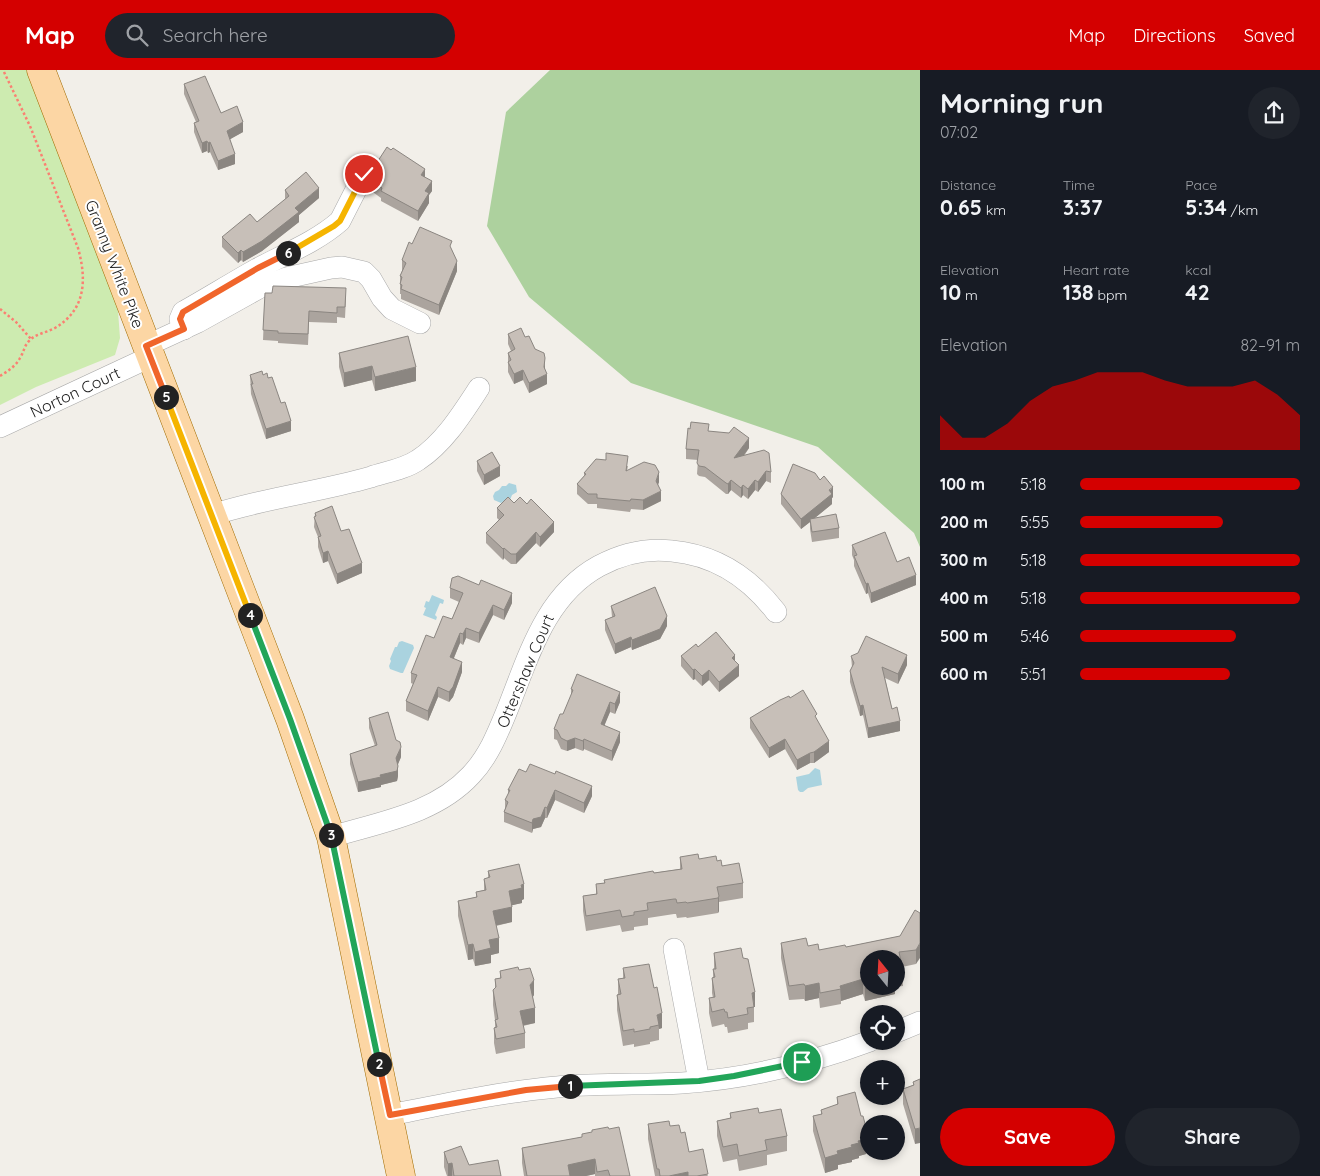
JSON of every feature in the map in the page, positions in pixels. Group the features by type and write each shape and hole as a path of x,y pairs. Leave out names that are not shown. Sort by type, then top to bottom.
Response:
{"main road":[{"name":"Granny White Pike","path":"41,70 290,719 331,837 390,1115 401,1176"}],"street":[{"path":"184,329 180,319 183,312 258,268 297,249 340,221 364,174"},
{"name":"Norton Court","path":"0,427 148,352 184,329 245,295 279,280 342,267 364,272 392,309 420,323"},
{"path":"212,515 243,506 333,487 410,464 422,457 444,437 480,388"},
{"name":"Ottershaw Court","path":"331,837 416,812 431,805 452,791 471,775 491,748 548,616 556,602 572,585 591,570 634,553 650,550 674,551 697,555 726,567 748,582 776,612"},
{"path":"674,950 699,1081"},
{"path":"905,1028 920,1022"},
{"path":"390,1115 526,1090 592,1085 699,1081 734,1076 802,1062 860,1044"}],"path":[{"path":"0,376 15,365 30,339 55,328 66,320 75,310 83,292 78,248 44,159 18,98 3,70"},
{"path":"0,309 16,322 30,339"}],"green space":[{"path":"0,70 29,70 117,298 120,338 115,355 36,387 0,405"},
{"path":"550,70 920,70 920,547 914,533 818,447 631,383 529,297 487,226 506,112"}],"water":[{"path":"509,483 516,485 517,492 512,495 510,500 505,500 501,503 494,500 495,492"},
{"path":"432,595 444,600 443,604 440,603 435,615 437,617 436,620 423,615 426,601 429,602"},
{"path":"402,641 413,645 414,648 403,673 401,673 390,669 389,666 395,647"},
{"path":"815,768 820,770 822,785 800,792 796,777 809,774"}],"building":[{"path":"205,76 221,113 237,106 243,122 227,131 235,154 218,161 210,142 202,143 194,123 199,121 184,84"},
{"path":"387,147 391,150 393,148 425,169 421,175 432,181 425,191 429,193 418,211 381,191 382,188 370,180 376,164"},
{"path":"306,172 319,188 295,208 299,212 262,241 238,253 222,237 250,214 257,222 289,196 285,190"},
{"path":"420,227 452,241 450,246 457,261 439,305 401,289 402,277 400,276 406,263 402,260 409,242 412,244"},
{"path":"273,286 346,288 345,307 337,307 337,313 309,311 308,334 278,333 278,331 263,330 265,293 272,293"},
{"path":"521,328 525,337 529,336 535,349 544,353 545,358 544,367 547,374 529,383 523,370 514,374 508,362 511,360 508,353 515,349 508,334"},
{"path":"408,336 416,367 375,377 372,366 344,373 339,353"},
{"path":"262,371 263,375 267,373 268,378 272,377 281,403 285,402 291,421 266,429 251,384 253,384 250,375"},
{"path":"691,422 709,424 708,431 729,433 734,427 749,438 734,458 764,450 769,453 771,472 766,471 758,482 755,480 748,489 743,485 741,488 731,480 728,484 726,483 705,467 699,466 697,463 699,450 686,449 688,428 690,429"},
{"path":"492,452 500,466 484,475 477,461"},
{"path":"606,453 628,456 626,471 644,462 655,465 659,472 656,481 661,491 643,500 631,499 630,501 597,498 597,494 588,494 577,484 596,459 606,460"},
{"path":"793,464 815,473 820,480 824,476 833,487 829,490 832,494 801,519 781,494"},
{"path":"508,497 514,503 520,497 527,504 531,499 554,522 540,537 536,532 516,554 511,554 503,549 486,533 504,515 497,508"},
{"path":"332,506 341,531 349,529 362,563 337,574 328,551 323,553 318,537 321,536 314,517 316,516 315,513"},
{"path":"836,514 839,528 812,532 810,519"},
{"path":"885,532 897,562 909,557 916,575 871,593 854,556 857,555 852,545"},
{"path":"458,576 479,585 481,580 512,593 504,610 493,605 479,633 466,628 463,634 460,633 450,657 462,662 453,687 449,692 438,687 428,711 406,701 417,675 411,673 426,635 434,638 443,616 452,619 463,593 450,588 452,578"},
{"path":"655,587 667,616 660,629 632,640 631,637 615,644 605,620 615,616 611,606"},
{"path":"716,632 735,655 732,658 739,665 719,682 709,670 702,676 695,669 693,670 681,656 696,644 698,647"},
{"path":"866,636 907,655 898,674 882,667 892,709 897,707 900,721 868,728 863,705 860,706 850,671 854,663 851,656 858,653"},
{"path":"577,674 620,692 615,704 610,702 601,724 620,732 612,751 584,739 583,741 575,738 567,741 561,738 557,730 554,729 560,714 563,714 573,690 571,689"},
{"path":"803,690 817,714 815,716 829,741 814,752 797,760 785,739 769,748 750,718 780,700 789,696 790,698"},
{"path":"388,712 396,740 400,742 401,747 396,758 397,771 358,782 350,754 377,745 369,718"},
{"path":"530,764 555,774 556,771 592,786 584,803 555,790 541,817 533,819 532,823 504,812 508,802 505,800 510,790 508,790 519,769 526,772"},
{"path":"698,854 699,859 716,856 717,861 721,860 722,866 739,863 743,883 717,887 718,898 687,903 677,903 676,899 674,899 647,903 648,910 634,912 634,915 622,917 620,910 586,916 583,896 597,894 596,884 605,883 604,880 653,871 654,873 682,869 680,857"},
{"path":"519,864 524,884 521,885 522,888 509,891 512,907 493,911 499,938 489,940 491,948 475,952 473,944 468,945 458,901 477,897 476,892 486,890 484,879 490,877 488,871"},
{"path":"915,910 920,913 920,943 916,950 860,950 860,980 840,986 841,989 820,993 819,983 805,986 804,984 789,986 781,943 806,938 808,946 818,944 819,950 845,945 846,947 900,936"},
{"path":"741,948 743,958 748,959 755,992 752,993 754,1007 747,1008 748,1014 728,1018 727,1012 724,1009 712,1012 709,998 715,997 712,978 715,977 713,969 716,969 714,953"},
{"path":"649,964 654,988 657,987 662,1013 657,1015 659,1025 634,1032 634,1029 623,1031 617,995 621,994 618,979 625,978 623,968"},
{"path":"518,967 519,970 530,968 534,980 530,985 535,1008 520,1011 525,1033 496,1039 494,1028 497,1027 495,1020 498,1019 493,990 496,987 495,979 501,978 500,971"},
{"path":"920,1079 920,1128 915,1129 905,1096 905,1088 914,1085 913,1082"},
{"path":"855,1092 861,1115 860,1140 858,1141 859,1143 851,1145 852,1147 837,1151 838,1154 825,1158 813,1116 822,1114 821,1110 838,1104 837,1097"},
{"path":"758,1108 759,1113 781,1109 787,1136 765,1140 767,1150 739,1156 737,1144 723,1147 717,1121 731,1118 730,1113"},
{"path":"669,1121 670,1126 679,1125 681,1133 685,1132 689,1152 703,1149 708,1174 688,1176 688,1172 660,1176 648,1124"},
{"path":"608,1127 609,1129 619,1127 630,1176 610,1176 608,1170 597,1172 595,1159 568,1165 570,1176 527,1176 522,1148 582,1137 582,1134 592,1132 592,1130"},
{"path":"461,1146 469,1165 498,1160 501,1176 454,1176 452,1163 448,1164 444,1152"}],"route":[{"path":"364,174 340,221 334,226 297,249 258,268 183,312 180,319 184,329 146,346 317,792 331,837 390,1115 526,1090 717,1079 802,1062"}]}
